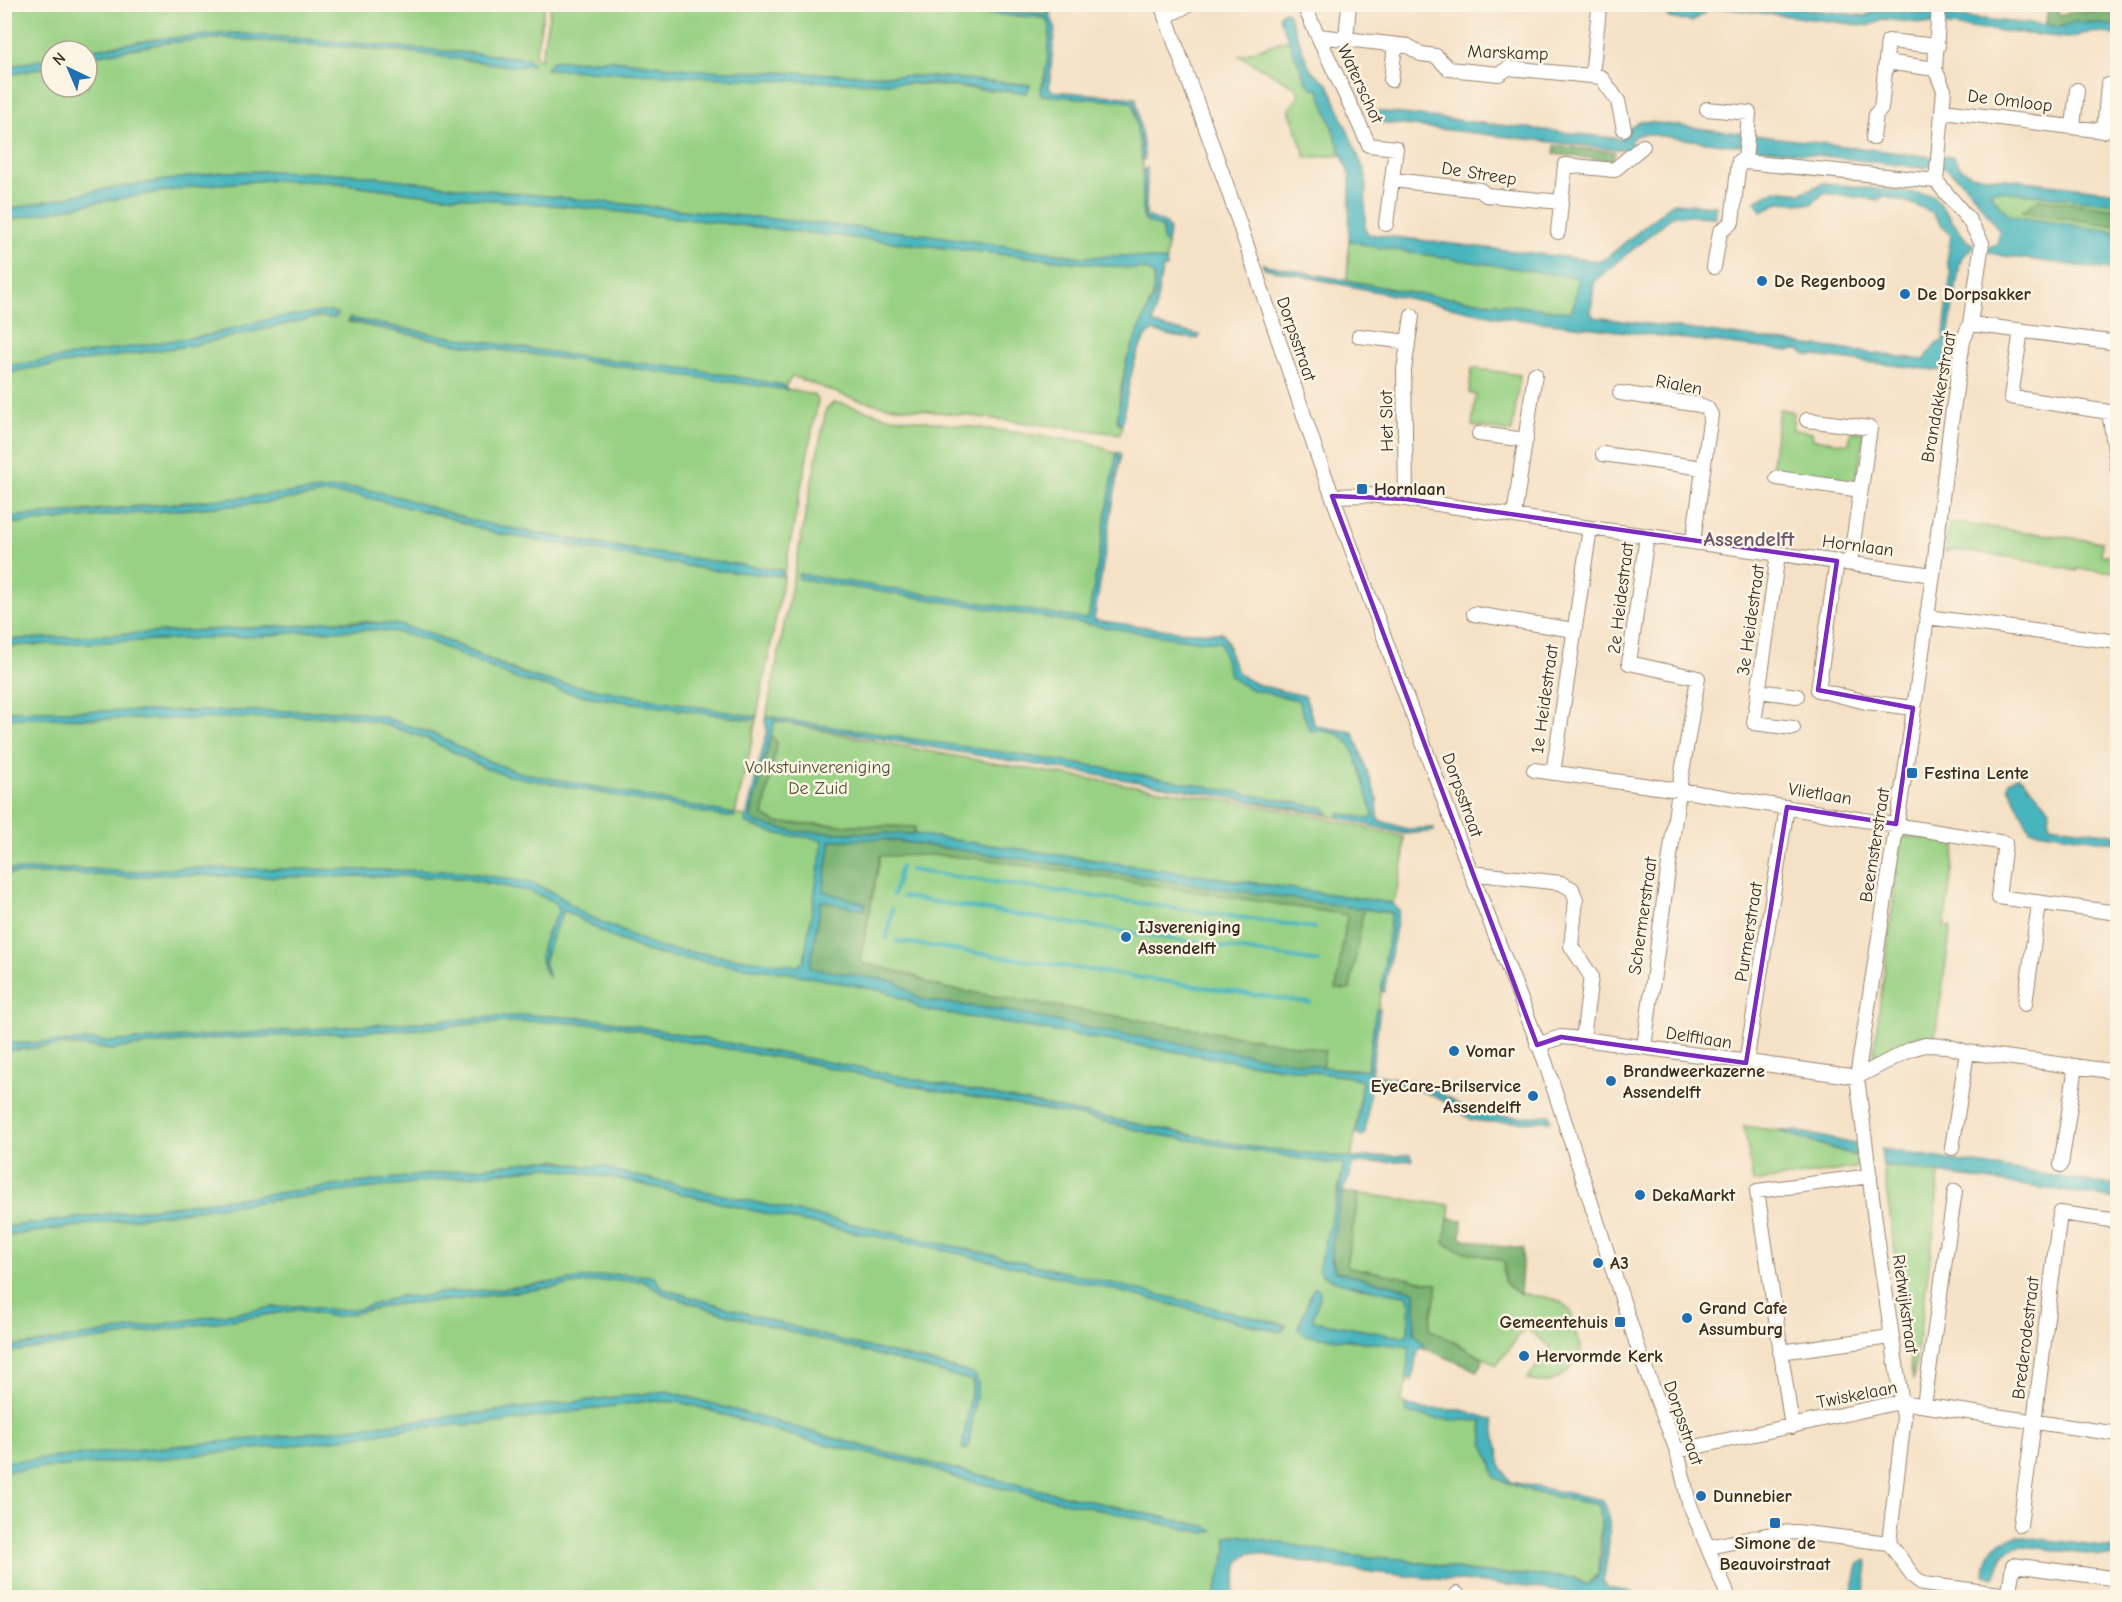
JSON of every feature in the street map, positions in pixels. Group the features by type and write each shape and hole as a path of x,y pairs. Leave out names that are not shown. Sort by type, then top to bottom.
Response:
{"street":[{"path":"1163,10 1190,4"},
{"name":"Waterschot","path":"1303,4 1369,145 1396,148 1392,180"},
{"path":"1346,40 1349,4"},
{"name":"De Omloop","path":"1936,176 1944,90 1935,69 1939,4"},
{"path":"1599,9 1592,76 1601,77 1618,100 1624,129"},
{"name":"Dorpsstraat","path":"1163,10 1225,181 1332,496 1471,873 1545,1061 1642,1360 1677,1451 1689,1503 1729,1598"},
{"name":"Marskamp","path":"1318,36 1408,46 1421,54 1436,56 1449,69 1498,74 1509,68 1592,76"},
{"path":"1873,138 1876,114 1881,109 1888,41 1938,46"},
{"path":"1391,80 1395,45"},
{"path":"1886,62 1935,69"},
{"name":"De Omloop","path":"1943,111 2104,131 2108,85 2118,86"},
{"name":"De Omloop","path":"2073,127 2077,90"},
{"path":"1707,109 1749,113 1745,156"},
{"path":"1558,232 1565,165 1614,170 1643,146"},
{"path":"1714,267 1719,232 1732,222 1739,161 1745,156 1936,176"},
{"name":"Brandakkerstraat","path":"1933,575 1963,341 1970,324 1982,243 1969,220 1936,176"},
{"path":"1386,224 1392,180"},
{"name":"De Streep","path":"1392,180 1480,190 1486,195 1561,202"},
{"name":"Het Slot","path":"1406,499 1404,370 1412,316"},
{"path":"1970,324 2118,343"},
{"path":"2021,330 2011,397 2109,412 2118,471"},
{"path":"1359,336 1408,342"},
{"path":"1515,516 1535,374"},
{"name":"Rialen","path":"1620,393 1700,405 1707,408 1711,414 1693,541"},
{"path":"1807,420 1870,428 1861,490 1818,690 1866,702 1913,708"},
{"path":"1479,434 1526,440"},
{"path":"1603,453 1703,468"},
{"path":"1777,478 1861,490"},
{"name":"Hornlaan","path":"1332,496 1368,495 1406,499 1590,528 1933,575"},
{"name":"1e Heidestraat","path":"1553,773 1590,528"},
{"name":"2e Heidestraat","path":"1647,536 1629,663 1698,678 1679,790"},
{"name":"3e Heidestraat","path":"1778,554 1754,723 1793,728"},
{"path":"1933,575 1927,617 2118,642"},
{"name":"1e Heidestraat","path":"1474,614 1574,630"},
{"name":"Beemsterstraat","path":"1857,1077 1927,617"},
{"name":"3e Heidestraat","path":"1758,691 1797,696"},
{"name":"Vlietlaan","path":"1534,770 1679,790 2005,843 1998,897 2118,913"},
{"name":"Schermerstraat","path":"1644,1047 1679,790"},
{"name":"Purmerstraat","path":"1746,1063 1787,807"},
{"path":"1471,873 1561,883 1572,889 1576,900 1571,946 1591,976 1582,1039"},
{"path":"2025,1004 2039,904"},
{"name":"Delftlaan","path":"1537,1045 1561,1037 1582,1039 1857,1077"},
{"path":"1792,1426 1757,1191 1870,1176 1857,1077 1911,1049 1925,1045 1947,1046 1967,1052 2118,1072"},
{"path":"1952,1148 1967,1052"},
{"path":"2061,1165 2076,1066"},
{"name":"Rietwijkstraat","path":"1870,1176 1904,1418 1889,1543"},
{"name":"Rietwijkstraat","path":"1924,1405 1955,1191"},
{"name":"Brederodestraat","path":"2020,1525 2060,1213 2118,1221"},
{"path":"1780,1352 1891,1337"},
{"name":"Twiskelaan","path":"1677,1451 1900,1401 2118,1434"},
{"path":"1709,1547 1776,1533 1796,1532 1889,1543 1914,1577 1923,1584 2009,1596 2013,1565 2118,1579"}],"highlighted area":[{"path":"1332,496 1406,499 1837,561 1818,690 1913,708 1896,824 1787,807 1746,1063 1561,1037 1537,1045"}],"green space":[{"path":"859,4 1046,18 1051,32 1046,69 1040,90 1131,102 1134,106 1143,171 1143,217 1147,222 1162,227 1163,240 1167,245 1166,261 1126,256 1082,257 930,235 456,187 353,174 221,172 100,190 5,210 5,76 39,69 39,99 99,99 99,55 164,43 225,38 408,52 517,67 533,64 527,58 233,33 158,39 99,48 99,39 39,39 39,60 5,67 5,5 545,5 535,56 541,59 551,5","holes":["614,60 696,70 552,61","696,70 943,77 1030,85 1026,93"]},
{"path":"901,5 1048,5 1048,14"},
{"path":"2048,5 2056,5 2060,15 2076,10 2098,13 2108,7 2112,14 2117,16 2117,26 2078,22 2060,27 2051,26 2046,23"},
{"path":"1288,39 1306,81 1319,90 1343,155 1306,158 1289,109 1299,96 1296,87 1239,56"},
{"path":"1555,146 1615,152 1612,161 1554,154"},
{"path":"268,180 331,182 412,193 576,207 1147,270 1154,275 1153,297 1127,359 1120,392 1118,423 1122,424 1120,434 880,405 848,397 792,376 785,387 698,370 583,357 438,335 349,318 348,322 451,343 787,389 814,395 818,400 817,406 784,574 780,570 678,557 481,523 396,496 357,488 5,517 4,376 20,370 194,345 318,317 335,318 338,315 279,317 209,335 5,367 5,221 93,203 197,186"},
{"path":"1994,190 2117,204 2117,232 2012,216 1992,196 1990,193"},
{"path":"2039,199 2117,209 2117,226 2022,212"},
{"path":"1349,240 1369,246 1578,277 1574,305 1570,312 1417,294 1347,280"},
{"path":"1472,368 1520,375 1512,432 1472,426 1476,395 1469,393"},
{"name":"Volkstuinvereniging De Zuid","path":"833,403 885,416 1089,442 1117,454 1089,615 1086,619 1168,631 1223,633 1228,642 1235,669 1248,682 1267,689 1305,697 1315,726 1352,732 1376,800 1373,816 1370,819 1339,813 1339,818 1147,782 930,747 818,726 786,723 977,760 1314,816 1404,837 1404,858 1392,903 914,834 915,827 777,823 763,815 777,743 771,735 776,717 767,717 767,713 826,410"},
{"path":"1779,409 1794,412 1792,430 1812,432 1813,439 1849,444 1851,431 1864,433 1856,483 1771,473"},
{"path":"324,494 356,495 379,500 443,516 494,533 711,570 784,576 751,746 735,814 746,816 745,820 831,840 809,968 660,948 586,915 556,894 532,883 457,871 180,868 126,872 91,869 5,870 5,718 174,719 348,716 377,722 428,739 483,767 662,800 518,772 478,757 439,736 383,717 353,711 5,711 4,646 261,636 311,631 377,630 397,632 427,640 516,679 580,695 752,720 625,697 534,677 431,634 387,623 338,621 309,625 5,640 5,524 263,503"},
{"path":"1949,522 2102,542 2101,555 2117,558 2117,572 2077,569 2077,571 2009,557 1954,550 1945,552"},
{"path":"771,735 777,743 763,815 777,823 915,827 914,834 797,832 757,823 750,817"},
{"path":"1906,836 1956,842 1944,926 1951,927 1935,1037 1918,1036 1873,1058 1901,840"},
{"path":"874,838 1364,907 1350,990 1336,989 1347,915 983,859 937,855 880,856 860,960 862,963 915,976 929,984 944,988 1325,1050 1322,1067 1097,1030 1008,1011 922,1000 896,982 809,968 821,901 864,910 866,904 823,891 831,840"},
{"name":"IJsvereniging Assendelft","path":"884,839 1392,913 1367,1070 1322,1067 1324,1050 944,988 929,984 915,976 862,963 860,960"},
{"path":"4,874 131,877 171,874 253,877 405,876 462,878 529,891 553,901 559,910 546,935 543,948 544,962 552,936 564,910 612,937 649,952 789,973 884,991 910,1001 920,1009 1220,1059 1356,1078 1362,1081 1351,1158 1251,1147 874,1071 600,1019 528,1015 108,1042 96,1040 5,1044"},
{"path":"536,1021 614,1025 688,1042 799,1061 912,1086 1084,1117 1154,1134 1327,1163 1344,1163 1323,1276 1360,1288 1408,1295 1410,1304 1408,1333 1405,1336 1395,1336 1313,1321 1313,1314 1320,1298 1309,1301 1303,1319 1299,1323 1305,1335 1410,1347 1406,1377 1408,1379 1401,1401 1405,1405 1406,1413 1482,1421 1483,1442 1495,1478 1536,1493 1599,1505 1601,1519 1599,1573 1586,1585 1575,1578 1473,1572 1403,1559 1353,1556 1238,1535 1226,1536 1227,1550 1214,1598 5,1597 5,1471 313,1443 420,1427 496,1423 647,1401 678,1402 696,1406 810,1441 921,1465 960,1479 1205,1533 1213,1531 1207,1527 1036,1489 865,1447 667,1391 283,1436 5,1462 4,1353 298,1310 335,1317 397,1304 451,1300 611,1280 643,1281 664,1294 719,1312 973,1381 962,1449 972,1417 978,1382 972,1373 839,1340 670,1291 662,1288 653,1276 617,1274 501,1289 438,1293 420,1297 401,1296 359,1309 275,1307 5,1348 5,1236 225,1206 544,1167 620,1179 784,1218 935,1248 1111,1289 1279,1332 1286,1326 997,1256 614,1171 604,1166 585,1166 555,1160 5,1227 5,1051 62,1045 111,1050 211,1039"},
{"path":"1744,1126 1779,1131 1856,1156 1858,1166 1753,1182"},
{"path":"1883,1165 1939,1172 1935,1222 1913,1381"},
{"path":"1342,1192 1359,1194 1346,1265 1438,1284 1429,1329 1483,1358 1478,1371 1421,1347 1424,1343 1414,1333 1415,1293 1408,1289 1336,1272 1332,1242"},
{"path":"1359,1194 1450,1205 1445,1244 1458,1250 1501,1260 1504,1262 1504,1282 1513,1290 1556,1300 1569,1310 1581,1343 1580,1354 1574,1364 1558,1378 1547,1382 1527,1379 1551,1347 1525,1328 1497,1365 1429,1329 1437,1284 1346,1265"},
{"path":"1448,1218 1462,1220 1461,1238 1523,1249 1520,1294 1509,1287 1505,1281 1504,1262 1458,1250 1444,1243"}],"water":[{"path":"1767,4 1865,16 1879,9 2043,25 2046,23 2062,27 2081,22 2117,26 2117,35 2091,32 2068,38 1882,19 1869,26 1721,8 1708,10 1692,22 1669,18 1661,8 1626,5"},
{"path":"859,5 901,5 1047,14 1048,5 1050,5 1050,15 1055,27 1049,87 1053,91 1136,98 1145,159 1142,160 1134,106 1131,102 1041,95 1040,90 1047,64 1050,27 1046,18"},
{"path":"1285,11 1288,13 1310,69 1328,84 1364,170 1366,176 1365,229 1368,234 1598,261 1605,259 1673,203 1716,206 1715,217 1674,215 1596,280 1591,313 1594,317 1924,360 1936,344 1943,341 1951,273 1947,261 1951,236 1931,212 1911,203 1882,196 1879,200 1824,193 1811,204 1779,202 1762,212 1755,201 1775,190 1801,193 1824,183 1933,195 1967,241 1973,244 1971,251 1965,254 1960,262 1943,371 1806,355 1798,350 1789,351 1498,317 1264,268 1262,264 1417,294 1570,312 1574,305 1578,278 1369,246 1349,240 1350,177 1319,90 1312,88 1306,81 1279,17"},
{"path":"233,33 527,58 533,64 517,67 408,52 225,38 164,43 99,55 99,48 158,39"},
{"path":"39,60 39,69 5,76 5,67"},
{"path":"614,60 696,70 943,77 1030,85 1027,93 929,84 761,80 546,69 552,61"},
{"path":"1377,111 1622,139 1624,132 1641,121 1932,157 1952,156 1960,167 1971,175 2117,192 2117,204 1994,190 1990,193 2012,216 2117,232 2117,271 1988,252 1989,247 1997,244 2000,232 1970,191 1952,172 1942,167 1932,165 1923,168 1758,148 1753,145 1730,145 1646,134 1637,135 1631,140 1634,150 1603,148 1379,122 1373,113"},
{"path":"1147,168 1146,216 1165,223 1169,230 1167,245 1163,241 1162,227 1147,222 1143,217 1143,171"},
{"path":"221,172 353,174 456,187 930,235 1082,257 1126,256 1166,261 1167,268 1162,269 1153,323 1200,335 1198,339 1152,331 1146,336 1137,354 1128,387 1122,424 1117,420 1127,359 1153,297 1154,275 1147,270 576,207 412,193 331,182 268,180 197,186 93,203 5,221 5,210 100,190"},
{"path":"330,311 338,314 335,318 318,317 194,345 20,370 5,376 5,367 13,365 209,335 279,317"},
{"path":"349,318 438,335 583,357 698,370 782,385 789,390 451,343 348,321"},
{"path":"1117,452 1121,454 1094,620 1184,632 1223,633 1234,665 1241,675 1257,684 1305,696 1315,726 1354,734 1377,799 1378,820 1407,829 1434,828 1434,831 1405,834 1339,818 1339,813 1370,819 1373,816 1354,752 1349,744 1335,733 1310,731 1298,700 1253,690 1239,683 1229,674 1220,642 1187,640 799,579 798,574 1085,619 1089,615"},
{"path":"343,488 397,496 466,519 521,531 632,550 781,570 784,576 711,570 494,533 443,516 356,495 324,494 263,503 5,524 5,517"},
{"path":"326,621 395,624 430,633 514,671 549,681 757,717 752,720 580,695 516,679 427,640 397,632 377,630 311,631 261,636 5,646 5,640 309,625"},
{"path":"5,711 353,711 383,717 439,736 478,757 518,772 735,814 734,817 726,817 506,775 483,767 428,739 377,722 348,716 174,719 5,718"},
{"path":"767,717 1093,766 1325,808 1329,814 775,721 750,817 757,823 797,832 914,834 1392,903 1399,910 1384,992 1381,992 1391,913 884,839 831,840 823,891 866,904 864,910 821,901 810,968 896,982 922,1000 1008,1011 1097,1030 1345,1070 1367,1070 1376,1009 1380,1009 1371,1074 1418,1082 1472,1113 1519,1117 1550,1115 1551,1121 1472,1120 1442,1100 1412,1087 1371,1080 1365,1133 1362,1136 1356,1133 1362,1081 1356,1078 1220,1059 920,1009 910,1001 884,991 789,973 649,952 612,937 564,910 552,936 544,962 549,978 541,961 541,952 546,935 559,910 553,901 529,891 462,878 253,877 171,874 131,877 5,874 5,870 91,869 126,872 180,868 457,871 532,883 556,894 586,915 660,948 798,966 804,960 823,841 811,837 773,833 745,822 767,732 765,719"},
{"path":"2018,776 2050,809 2048,818 2050,825 2117,835 2117,843 2030,830 2008,786 2009,781"},
{"path":"528,1015 600,1019 874,1071 1251,1147 1351,1158 1411,1155 1413,1160 1352,1164 1350,1176 1342,1192 1331,1259 1336,1272 1408,1289 1415,1293 1414,1333 1424,1343 1418,1350 1412,1380 1406,1378 1410,1347 1305,1335 1298,1329 1313,1289 1316,1287 1320,1295 1313,1321 1395,1336 1405,1336 1408,1333 1410,1304 1407,1295 1346,1284 1325,1276 1318,1270 1344,1163 1327,1163 1154,1134 1084,1117 912,1086 799,1061 688,1042 614,1025 536,1021 484,1023 421,1029 211,1039 111,1050 62,1045 5,1051 5,1044 96,1040 108,1042"},
{"path":"1779,1131 1796,1131 1855,1144 1856,1156"},
{"path":"1881,1149 2117,1186 2117,1199 1883,1165"},
{"path":"543,1160 585,1166 604,1166 614,1171 997,1256 1286,1325 1280,1332 935,1248 784,1218 620,1179 544,1167 225,1206 5,1236 5,1227"},
{"path":"617,1274 653,1276 662,1288 670,1291 839,1340 972,1373 978,1382 969,1444 966,1450 962,1449 973,1381 719,1312 664,1294 643,1281 611,1280 451,1300 397,1304 335,1317 298,1310 5,1353 5,1348 275,1307 359,1309 401,1296 421,1297 438,1293 501,1289"},
{"path":"667,1391 865,1447 1036,1489 1207,1527 1213,1531 1205,1533 960,1479 921,1465 810,1441 678,1402 647,1401 496,1423 420,1427 313,1443 5,1471 5,1462 283,1436"},
{"path":"1405,1405 1421,1409 1463,1410 1493,1420 1501,1467 1511,1482 1603,1500 1607,1509 1609,1529 1603,1582 1608,1588 1633,1592 1632,1597 1592,1597 1530,1587 1338,1568 1250,1552 1239,1562 1232,1597 1214,1597 1227,1550 1226,1536 1238,1535 1353,1556 1402,1559 1473,1572 1575,1578 1586,1585 1596,1578 1601,1565 1602,1548 1599,1505 1536,1493 1495,1478 1483,1442 1482,1421 1437,1419 1406,1413"},
{"path":"2018,1536 2117,1549 2117,1558 2024,1546 2011,1549 2004,1555 1994,1577 1985,1575 1987,1559 1993,1548 2009,1538"},
{"path":"1867,1560 1863,1597 1852,1597 1858,1564"}],"waterway":[{"path":"893,895 901,867"},
{"path":"910,870 1314,928"},
{"path":"903,897 1319,962"},
{"path":"887,938 892,909"},
{"path":"896,941 1310,1003"}],"place":[{"name":"De Regenboog","path":"1762,281"},
{"name":"De Dorpsakker","path":"1905,294"},
{"name":"Hornlaan","path":"1362,489"},
{"name":"Festina Lente","path":"1912,773"},
{"name":"IJsvereniging Assendelft","path":"1126,937"},
{"name":"Vomar","path":"1454,1051"},
{"name":"Brandweerkazerne Assendelft","path":"1611,1081"},
{"name":"EyeCare-Brilservice Assendelft","path":"1533,1096"},
{"name":"DekaMarkt","path":"1640,1195"},
{"name":"A3","path":"1598,1263"},
{"name":"Grand Cafe Assumburg","path":"1687,1318"},
{"name":"Gemeentehuis","path":"1620,1322"},
{"name":"Hervormde Kerk","path":"1524,1356"},
{"name":"Dunnebier","path":"1701,1496"},
{"name":"Simone de Beauvoirstraat","path":"1775,1523"}],"district":[{"name":"Assendelft","path":"1749,539"}]}
